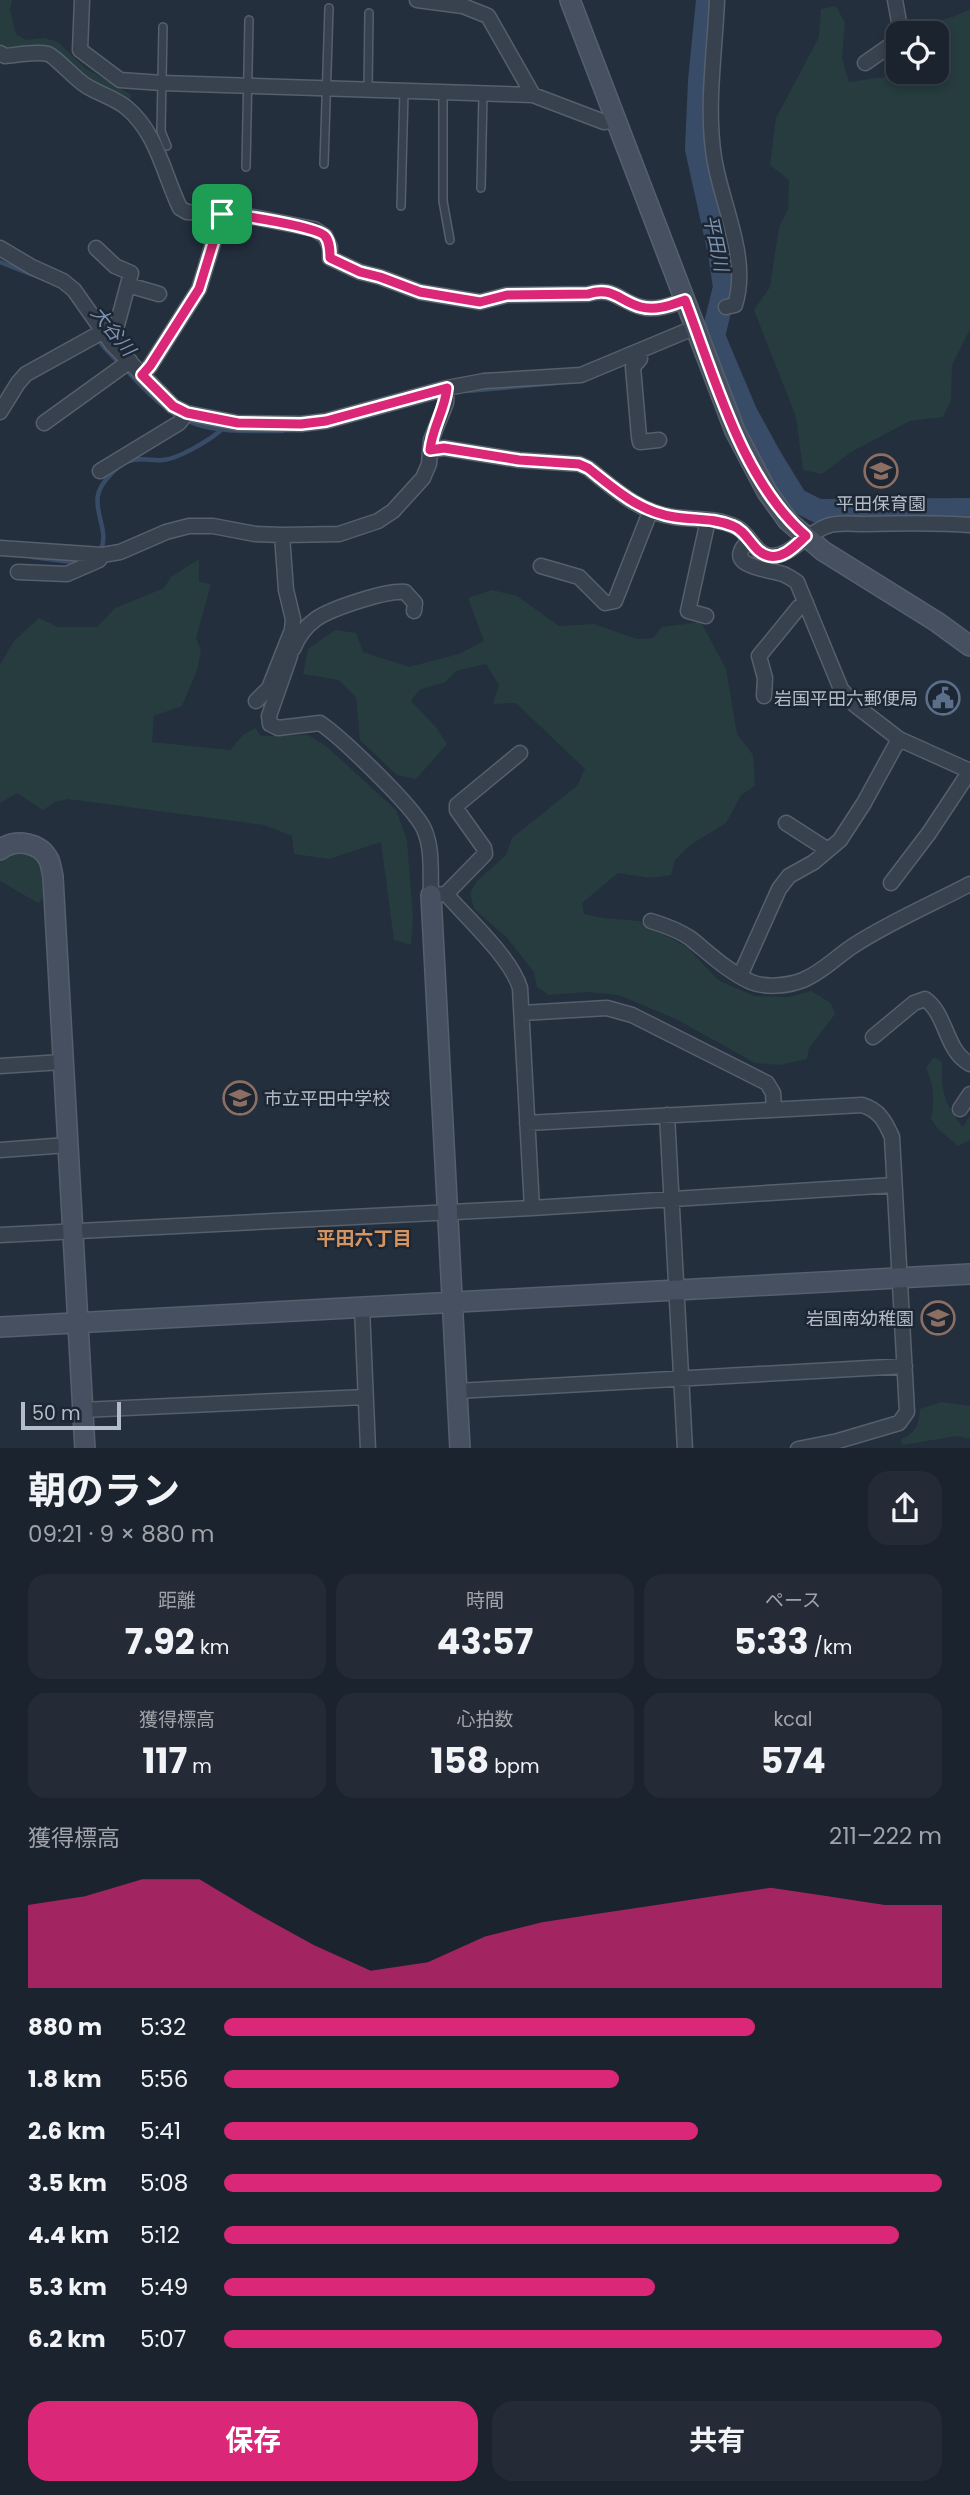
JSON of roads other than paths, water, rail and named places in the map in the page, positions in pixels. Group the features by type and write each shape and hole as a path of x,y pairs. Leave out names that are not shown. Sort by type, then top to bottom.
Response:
{"street":[{"path":"82,0 80,50 120,80 533,95 604,122 617,120"},
{"path":"417,0 463,6 488,16"},
{"path":"490,0 488,16 533,95"},
{"path":"570,0 736,431 766,492 788,521 823,551 937,622 970,646"},
{"path":"717,0 711,119 713,156 740,266 736,305 726,307"},
{"path":"895,0 899,21"},
{"path":"865,63 886,48"},
{"path":"0,53 5,56 47,54 56,59 69,75 125,107 137,117 150,139 180,208 187,212 243,215 314,229 325,236 330,247 330,258 360,272 420,292 480,302 507,295 588,294 600,290 641,307 658,308 685,300"},
{"path":"142,375 199,289 222,214"},
{"path":"0,248 32,267 64,281 74,290 97,334 112,344 125,365 142,375 184,417 238,423 301,424 326,421 447,388 484,381 581,374 696,327"},
{"path":"96,248 115,265 131,273 112,344"},
{"path":"128,285 159,294"},
{"path":"0,412 26,374 97,334"},
{"path":"639,351 639,359 633,367 640,442 659,440"},
{"path":"44,423 125,365"},
{"path":"0,548 102,555 120,552 166,532 189,526 213,526 255,534 339,534 378,521 393,511 423,478 429,464 431,440 446,403 447,388"},
{"path":"100,471 184,417"},
{"path":"430,450 444,448 519,460 579,464 635,505 650,512 736,526 768,556 791,550 806,536 830,525 970,525"},
{"path":"541,566 579,577 605,603 615,601 650,512"},
{"path":"706,616 688,611 708,520"},
{"path":"282,535 286,590 293,619 269,716 270,724 278,728 320,723 390,789 413,813 424,830 439,894 448,1212 460,1448"},
{"path":"750,540 743,547 743,562 787,575 797,582 841,690 855,705 899,739 970,770 929,833 891,883"},
{"path":"18,572 67,574 99,560 102,555"},
{"path":"256,701 269,688 286,655 305,629 317,618 395,591 405,592 415,603 414,611"},
{"path":"764,696 765,678 759,656 799,607 806,603"},
{"path":"740,976 779,889 789,877 814,862 839,840 864,803 899,739"},
{"path":"439,894 485,854 484,848 457,810 457,805 520,753"},
{"path":"786,822 828,850"},
{"path":"0,850 16,843 31,845 43,852 53,877 85,1448"},
{"path":"651,921 688,937 723,967 754,983 769,985 803,980 856,944 970,884"},
{"path":"439,894 516,976 520,988 532,1208"},
{"path":"873,1037 914,1003 925,999 934,1005 958,1054 970,1064"},
{"path":"522,1013 607,1009 632,1015 766,1083 773,1093 774,1109"},
{"path":"0,1066 62,1062"},
{"path":"960,1109 970,1094"},
{"path":"527,1123 862,1105 873,1108 885,1121 892,1137 907,1412 899,1423 838,1441 798,1448"},
{"path":"667,1115 685,1448"},
{"path":"0,1150 67,1145"},
{"path":"0,1235 532,1208 894,1185"},
{"path":"0,1327 970,1274"},
{"path":"362,1308 368,1448"},
{"path":"457,1391 905,1366"},
{"path":"82,1410 365,1397"}],"lane":[{"path":"324,164 329,8"},
{"path":"368,90 369,13"},
{"path":"246,167 249,20"},
{"path":"163,26 161,131 167,146"},
{"path":"401,206 404,92"},
{"path":"443,93 443,201 450,240"},
{"path":"481,188 483,93"}],"waterway":[{"name":"平田川","path":"708,0 697,149 725,287 713,336 745,412 796,500 818,511 970,510"},
{"name":"大谷川","path":"0,262 41,278"},
{"name":"大谷川","path":"98,339 150,394 183,419 216,429 283,431"},
{"name":"大谷川","path":"467,391 556,383"},
{"path":"129,461 169,459 193,449 220,431"},
{"path":"100,551 103,530 98,495 103,483 118,467"},
{"path":"32,557 72,562"}],"place":[{"name":"平田保育園","path":"881,471"},
{"name":"岩国平田六郵便局","path":"943,698"},
{"name":"市立平田中学校","path":"240,1098"},
{"name":"岩国南幼稚園","path":"938,1318"}],"district":[{"name":"平田六丁目","path":"364,1238"}]}
